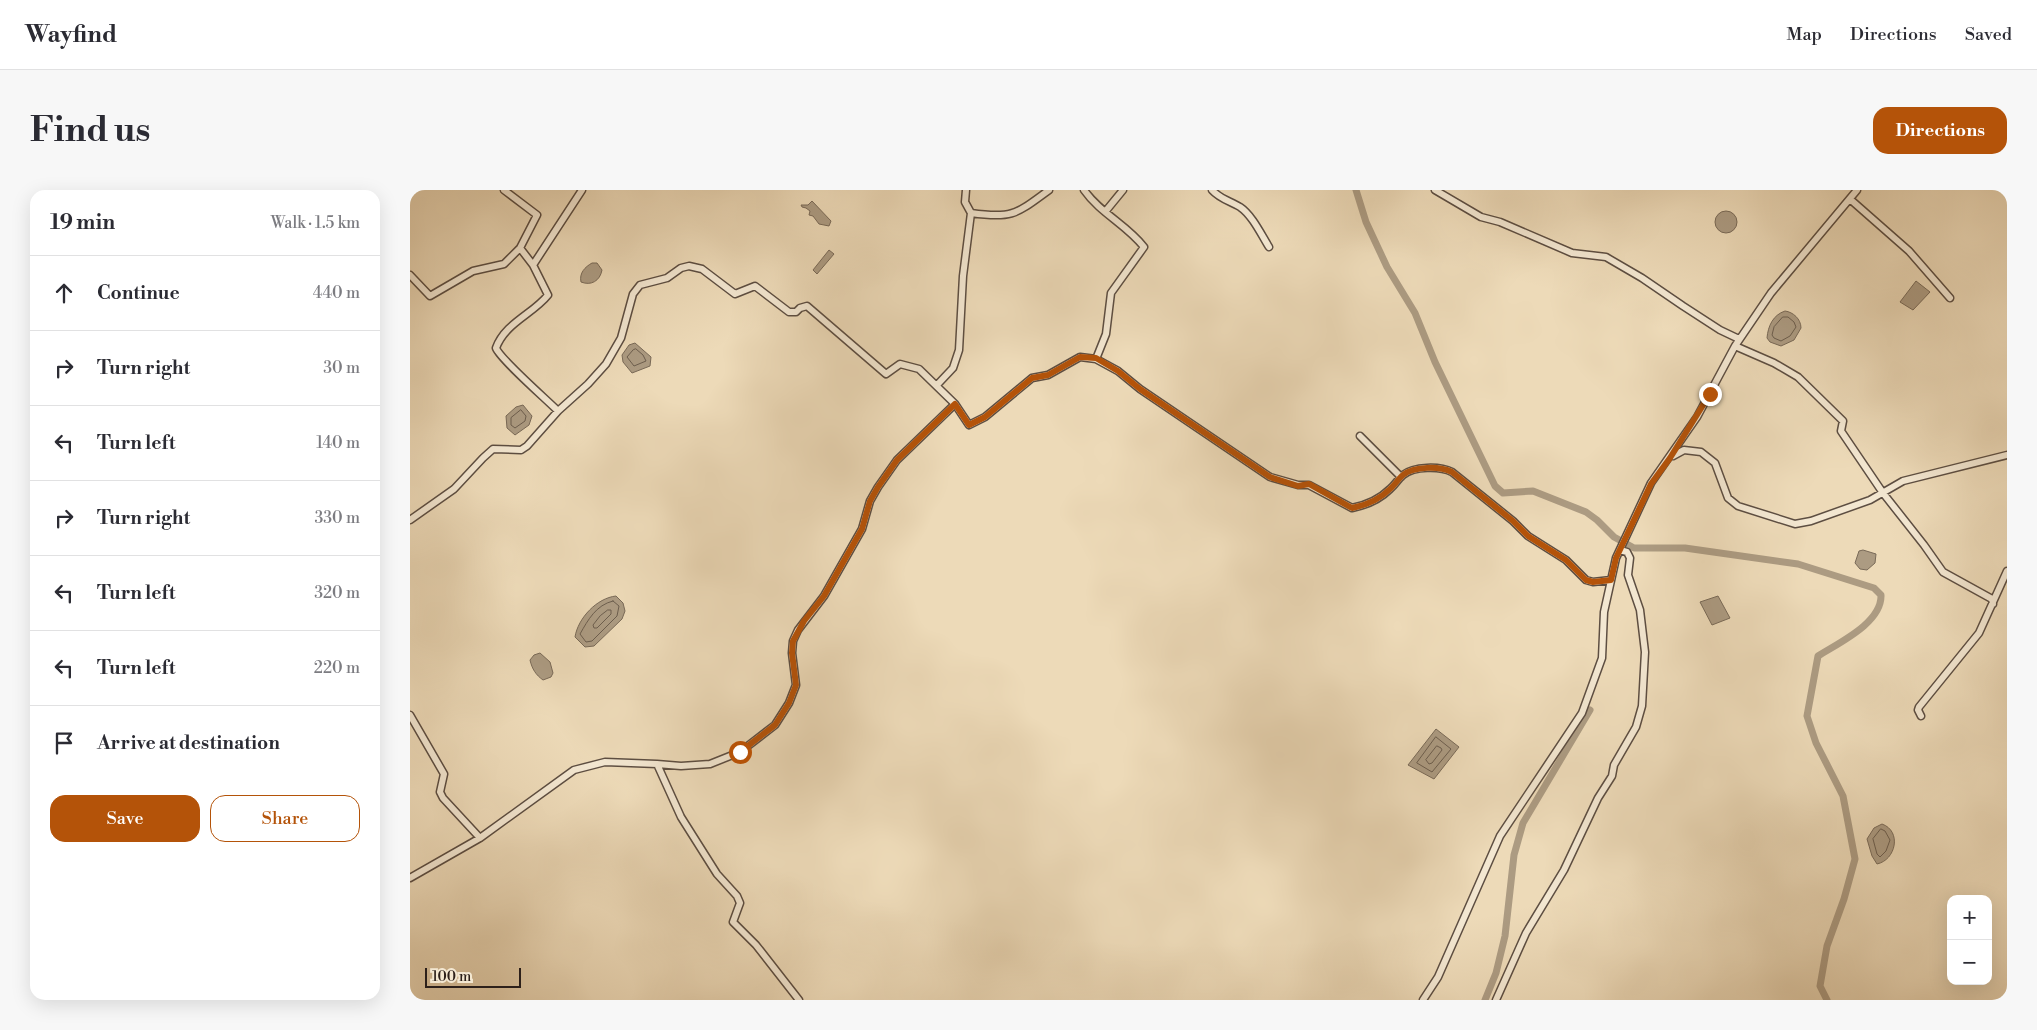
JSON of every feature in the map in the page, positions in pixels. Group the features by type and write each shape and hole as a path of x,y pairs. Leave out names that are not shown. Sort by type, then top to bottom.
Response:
{"street":[{"path":"410,275 430,296 472,271 504,264 520,248 537,215 504,190"},
{"path":"533,265 582,190"},
{"path":"937,385 953,368 959,350 963,276 971,213 965,202 966,190"},
{"path":"971,213 993,216 1017,213 1048,190"},
{"path":"1084,190 1089,198 1119,222 1144,247 1111,293 1106,334 1096,358"},
{"path":"1105,212 1123,190"},
{"path":"1212,190 1224,200 1241,208 1269,246"},
{"path":"1435,190 1481,217 1500,222 1572,253 1606,258 1642,278 1720,330 1739,339"},
{"path":"1423,1000 1438,977 1500,836 1582,712 1602,658 1604,612 1616,558 1626,533 1651,484 1697,417 1739,339 1771,293 1857,190"},
{"path":"1850,200 1909,251 1950,298"},
{"path":"520,248 533,265 548,294 539,304 510,327 496,348 513,368 558,411"},
{"path":"410,520 454,489 482,458 493,449 521,450 527,446 558,411 588,384 606,364 621,338 633,294 640,285 668,278 681,268 689,266 702,269 736,294 755,286 789,312 796,312 800,308 807,306 886,374 900,364 919,369 955,404 969,425 985,417 1032,378 1048,375 1080,357 1096,358 1118,371 1140,389 1270,477 1298,486 1309,484 1352,508 1369,504 1389,490 1404,474 1419,469 1446,469 1513,521 1528,536 1566,560 1586,580 1593,582 1611,580"},
{"path":"1735,346 1774,363 1798,377 1843,421 1841,431 1883,493 1943,572 1992,599 1993,604"},
{"path":"410,878 480,838 574,770 605,762 681,766 710,764 740,752 775,725 789,703 796,685 792,653 793,641 798,630 824,596 862,529 870,501 897,460 955,404"},
{"path":"1360,436 1401,478"},
{"path":"1670,458 1684,450 1701,452 1715,463 1728,498 1738,506 1795,524 1811,521 1862,503 1903,481 1936,472 1955,470 2007,455"},
{"path":"1496,1000 1526,933 1564,870 1598,798 1612,776 1614,765 1636,727 1642,706 1645,652 1642,624 1637,596 1628,575 1630,558 1628,552 1620,550"},
{"path":"1920,716 1919,707 1979,633 2007,571"},
{"path":"410,715 444,774 440,792 443,798 480,838"},
{"path":"657,764 681,817 717,874 737,896 740,903 733,922 756,946 799,1000"}],"water":[{"path":"812,201 831,221 829,226 819,224 813,216 809,215 810,211 801,205 808,205"},
{"path":"1726,211 1734,214 1737,222 1734,230 1726,233 1718,230 1715,222 1718,214"},
{"path":"829,250 834,254 817,274 813,270"},
{"path":"592,263 597,263 602,270 601,274 592,283 581,282 583,271"},
{"path":"1916,281 1930,292 1913,310 1900,302"},
{"path":"1785,311 1796,316 1801,328 1794,340 1781,346 1770,342 1767,338 1772,322 1777,315"},
{"path":"635,343 651,357 650,366 632,373 623,362 622,355 629,345"},
{"path":"523,405 532,416 529,425 515,435 507,428 506,416 516,407"},
{"path":"1863,550 1876,554 1875,563 1867,570 1860,569 1855,563 1859,551"},
{"path":"616,596 623,603 625,611 622,619 594,646 585,647 575,637 584,616 595,605"},
{"path":"1718,596 1730,618 1712,625 1700,602"},
{"path":"540,653 550,662 553,673 551,677 543,680 535,672 530,660 534,655"},
{"path":"1436,729 1459,747 1434,779 1408,765"},
{"path":"1882,824 1892,833 1894,845 1889,857 1877,864 1872,856 1867,839 1874,828"}],"waterway":[{"path":"1356,190 1366,222 1387,267 1415,313 1435,362 1495,486 1503,493 1533,491 1586,512 1614,537 1634,548 1685,548 1798,564 1874,588 1881,595 1879,605 1867,623 1818,656 1807,716 1816,743 1843,796 1855,859 1844,899 1827,946 1820,986 1827,1000"},
{"path":"1485,1000 1496,973 1505,936 1514,855 1523,823 1590,710"}],"route":[{"path":"740,752 775,725 789,703 796,685 792,653 793,641 804,621 824,596 862,529 870,501 897,460 955,404 969,425 985,417 1032,378 1048,375 1080,357 1096,358 1118,371 1140,389 1270,477 1298,486 1309,484 1352,508 1369,504 1389,490 1404,474 1419,469 1446,469 1513,521 1528,536 1566,560 1586,580 1593,582 1611,580 1616,558 1626,533 1651,484 1697,417 1710,394"}]}
